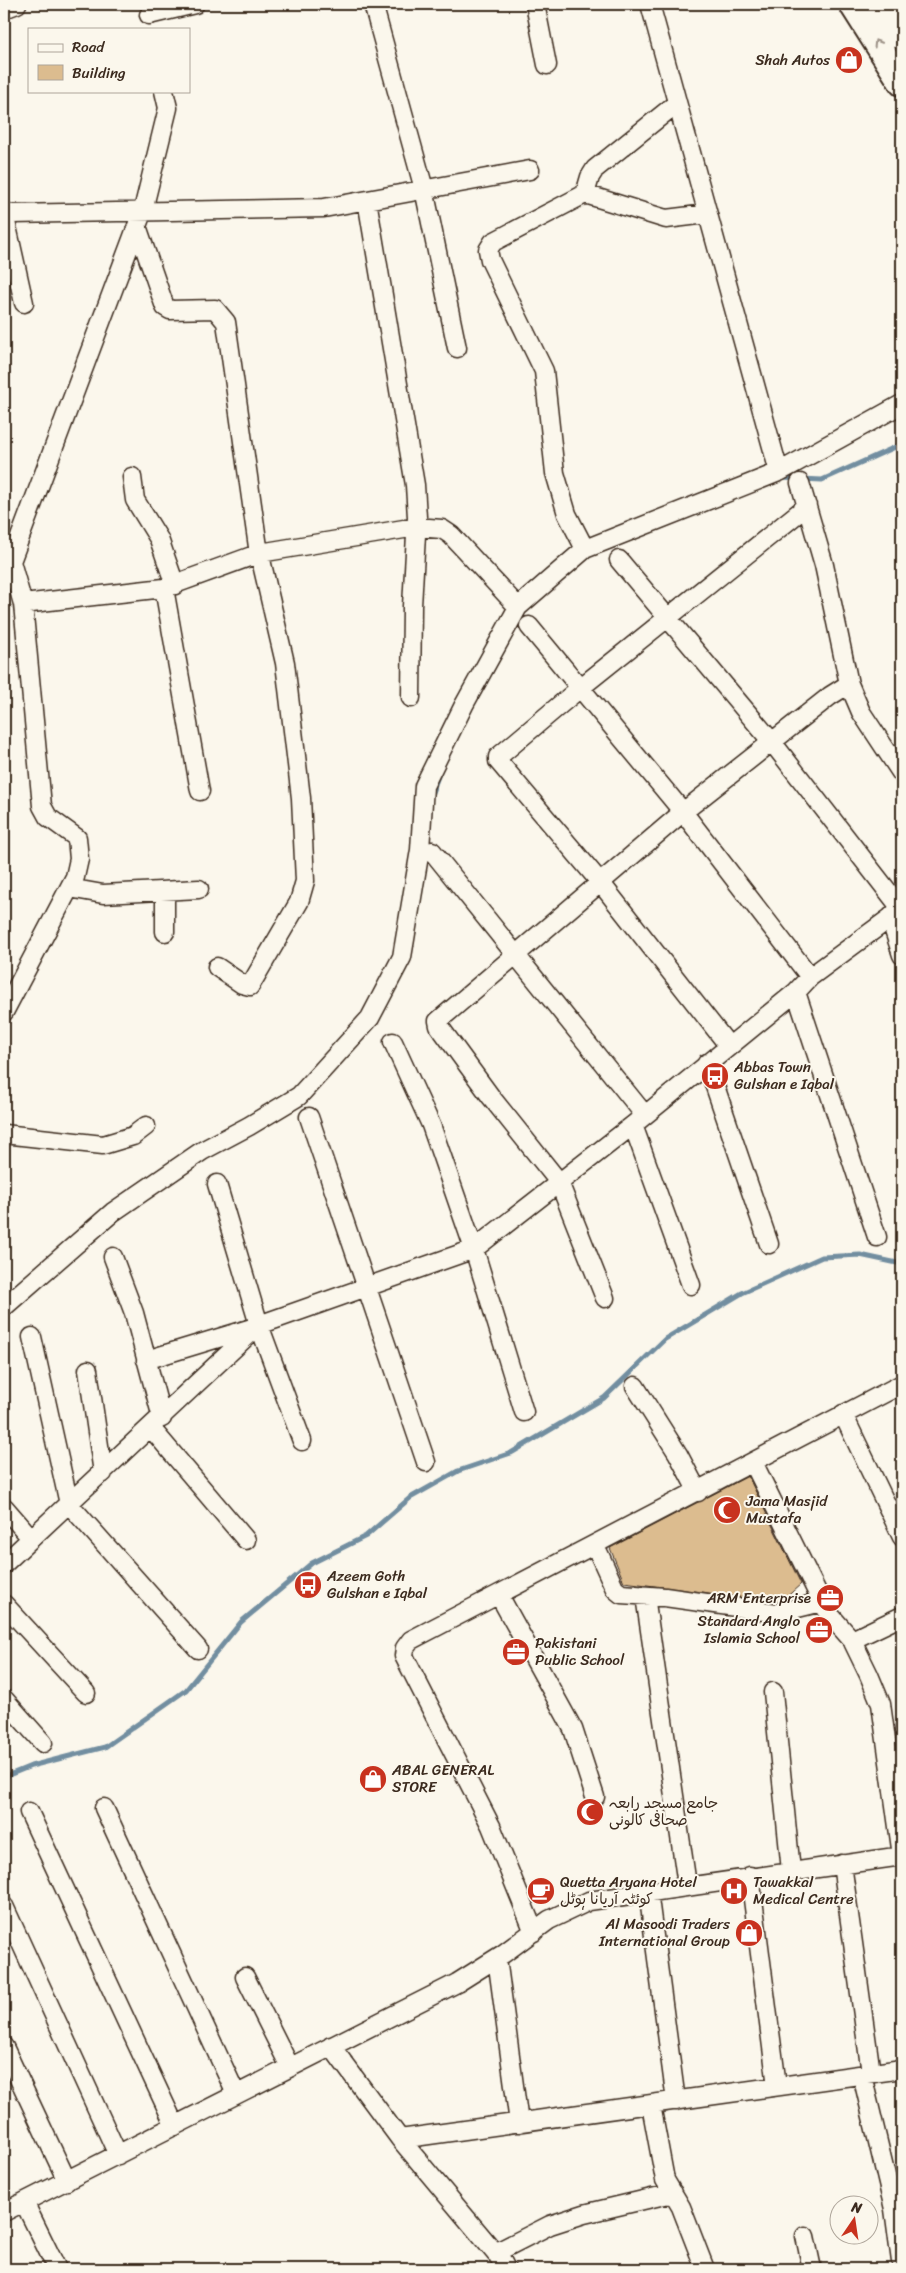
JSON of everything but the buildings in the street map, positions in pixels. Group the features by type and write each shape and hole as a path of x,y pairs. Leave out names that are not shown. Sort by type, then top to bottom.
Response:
{"main road":[{"path":"852,4 902,83"},
{"path":"881,4 902,37"}],"street":[{"path":"4,9 17,4"},
{"path":"149,16 195,4"},
{"path":"373,4 424,189 456,348"},
{"path":"535,4 548,65"},
{"path":"650,4 779,472"},
{"path":"4,580 10,558 140,218 168,108 164,92"},
{"path":"585,194 590,177 595,169 677,102"},
{"path":"24,303 4,213 140,218 324,208 530,170"},
{"path":"585,549 567,514 555,473 544,371 490,260 488,250 493,242 585,194 666,219 707,214"},
{"path":"368,200 415,485 416,526 412,606 411,698"},
{"path":"140,218 165,307 170,310 215,309 226,322 260,553 285,663 301,798 305,881 299,902 250,986 242,984 217,967"},
{"path":"4,1307 113,1212 202,1150 249,1126 299,1096 370,1018 402,957 420,850 424,786 464,705 518,607 585,549 779,472 902,404"},
{"path":"132,477 135,500 159,539 170,587 200,791"},
{"path":"800,483 824,565 849,684 861,712 902,773"},
{"path":"728,1045 600,882 498,761 498,757 667,617 807,506"},
{"path":"23,604 170,587 260,553 416,526 442,529 451,534 518,607"},
{"path":"4,1012 75,877 80,848 77,838 48,817 42,806 23,604 10,558"},
{"path":"619,560 772,742 898,910 902,955"},
{"path":"529,626 683,812 810,978"},
{"path":"605,1298 559,1182 491,1097 439,1026 438,1021 683,812 849,684"},
{"path":"432,851 515,954 638,1119 692,1285"},
{"path":"69,888 103,894 199,889"},
{"path":"165,891 165,932"},
{"path":"146,1360 259,1325 367,1285 474,1250 796,992 810,978 898,910"},
{"path":"796,992 877,1237"},
{"path":"393,1042 431,1124 474,1250 524,1412"},
{"path":"707,1063 769,1244"},
{"path":"309,1117 426,1462"},
{"path":"4,1134 103,1145 133,1136 146,1126"},
{"path":"217,1184 259,1325 302,1441"},
{"path":"113,1257 126,1289 146,1360 156,1423 246,1540"},
{"path":"4,1564 259,1325"},
{"path":"32,1337 69,1504 198,1649"},
{"path":"88,1370 103,1473"},
{"path":"534,1932 491,1826 404,1656 405,1648 411,1640 902,1384"},
{"path":"635,1386 678,1454 698,1492"},
{"path":"843,1414 902,1536"},
{"path":"4,2211 67,2181 456,1983 497,1958 550,1920 589,1901 687,1885 902,1856 881,1704 852,1640 830,1616 822,1602 753,1462"},
{"path":"4,1507 32,1538"},
{"path":"595,1545 614,1589 621,1594 777,1614 822,1602"},
{"path":"499,1595 573,1729 595,1797"},
{"path":"646,1596 687,1885"},
{"path":"4,1604 86,1693"},
{"path":"852,1640 902,1616"},
{"path":"773,1692 791,1871"},
{"path":"4,1699 43,1744"},
{"path":"104,1808 236,2094"},
{"path":"29,1812 175,2126"},
{"path":"842,1864 866,2074 894,2209 902,2269"},
{"path":"750,1876 777,2086"},
{"path":"648,1891 676,2101"},
{"path":"4,1906 118,2155"},
{"path":"497,1958 519,2124"},
{"path":"245,1978 290,2067"},
{"path":"331,2046 400,2139 495,2253 506,2269"},
{"path":"4,2047 67,2181"},
{"path":"400,2139 519,2124 902,2069"},
{"path":"651,2105 665,2180 673,2193 699,2250 705,2269"},
{"path":"495,2253 550,2225 584,2214 673,2193"},
{"path":"24,2202 57,2269"},
{"path":"805,2236 812,2269"}],"waterway":[{"path":"781,478 822,480 902,444"},
{"path":"430,798 440,771"},
{"path":"4,1777 31,1766 105,1747 186,1690 241,1622 312,1563 366,1536 410,1498 458,1471 511,1453 604,1398 665,1339 742,1293 822,1257 860,1255 902,1264"}],"place":[{"name":"Shah Autos","path":"849,60"},
{"name":"Abbas Town Gulshan e Iqbal","path":"715,1076"},
{"name":"Jama Masjid Mustafa","path":"727,1510"},
{"name":"Azeem Goth Gulshan e Iqbal","path":"308,1585"},
{"name":"ARM Enterprise","path":"830,1598"},
{"name":"Standard Anglo Islamia School","path":"819,1630"},
{"name":"Pakistani Public School","path":"516,1652"},
{"name":"ABAL GENERAL STORE","path":"373,1779"},
{"name":"جامع مسجد رابعہ صحافی کالونی","path":"590,1812"},
{"name":"Quetta Aryana Hotel کوئٹہ آریانا ہوٹل","path":"541,1891"},
{"name":"Tawakkal Medical Centre","path":"734,1891"},
{"name":"Al Masoodi Traders International Group","path":"749,1933"}]}
